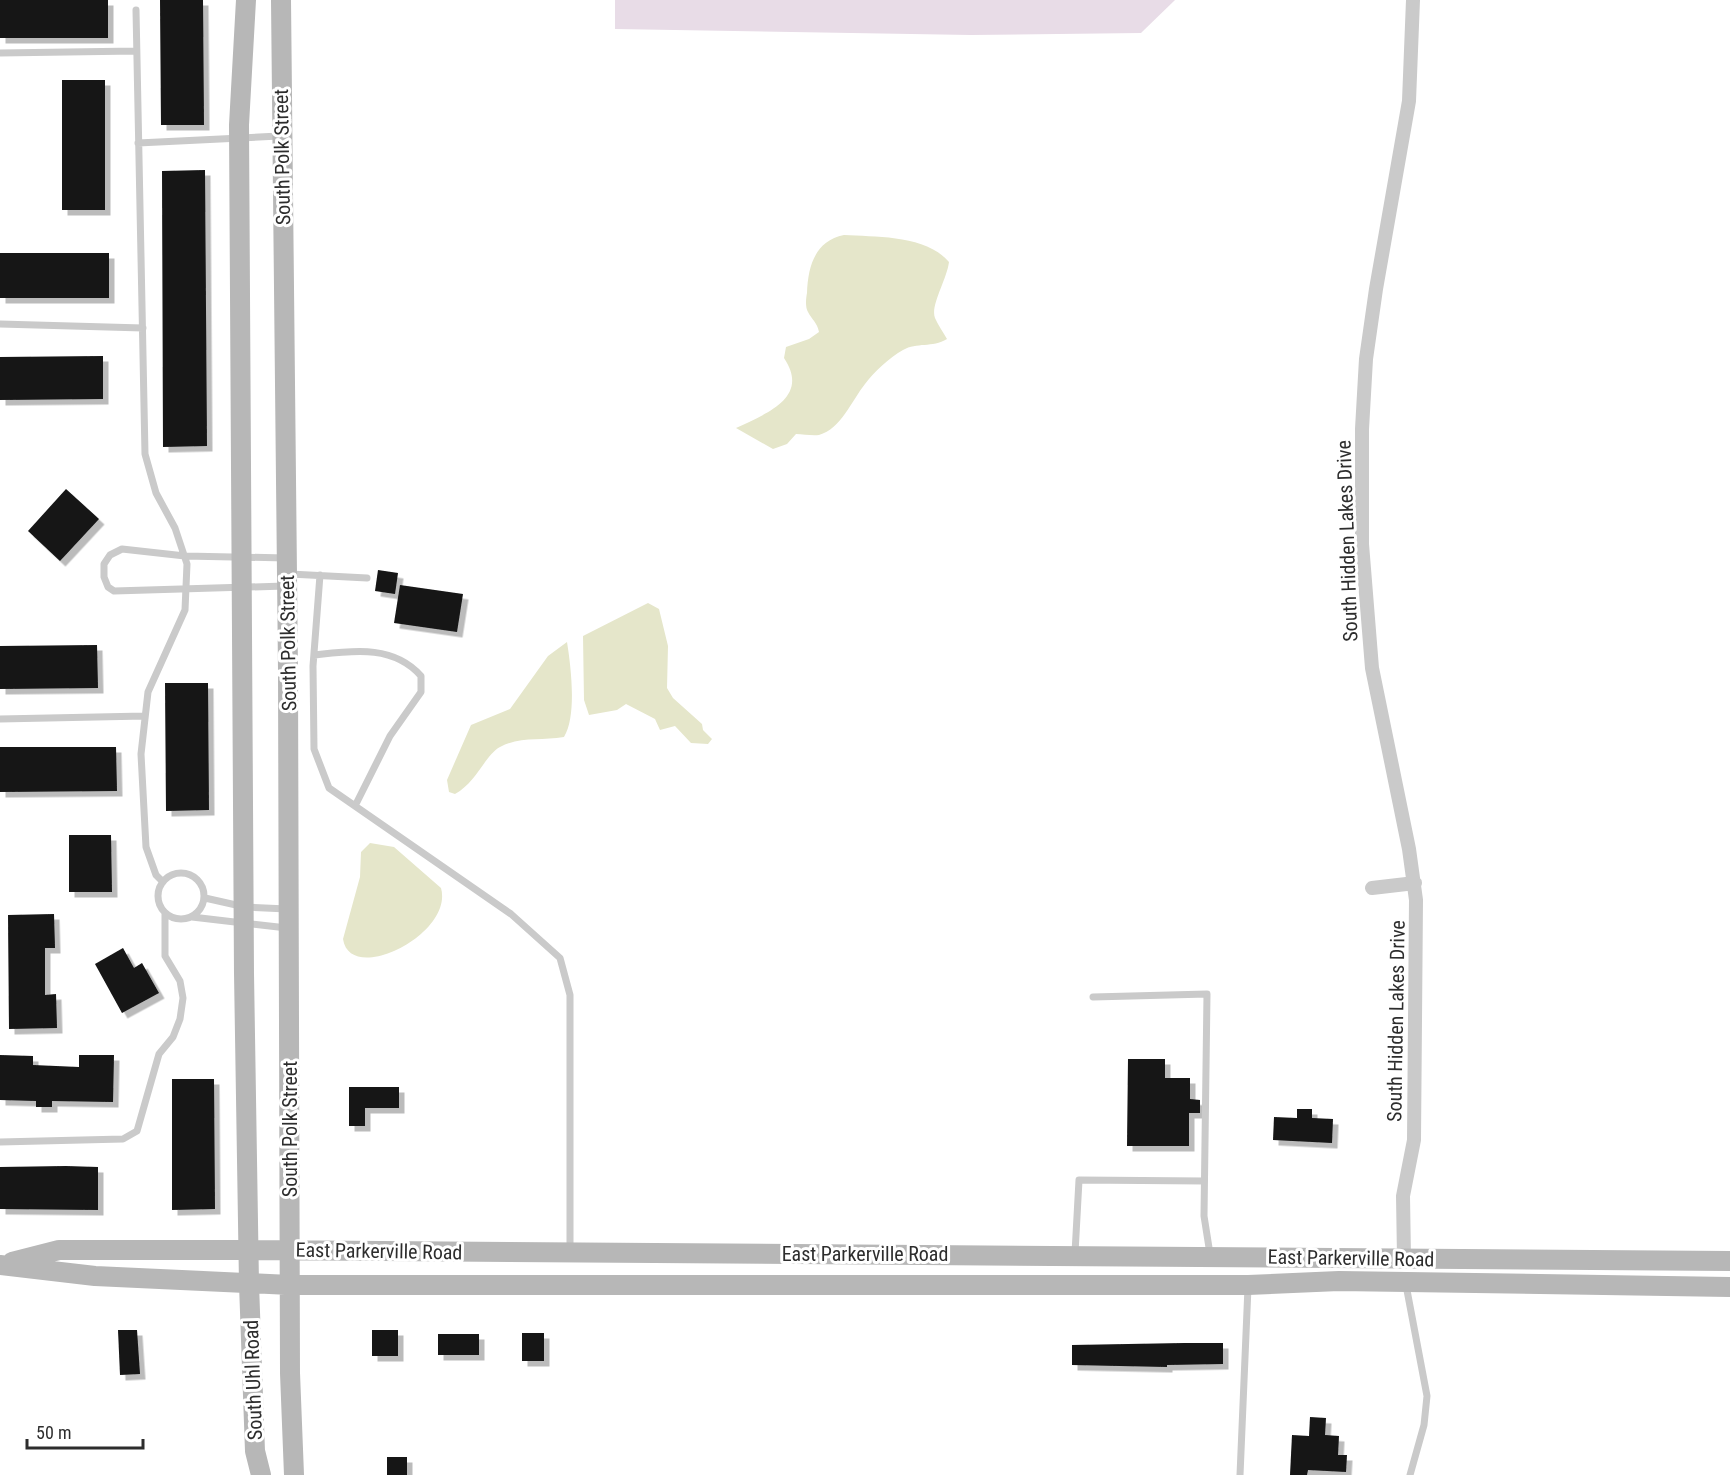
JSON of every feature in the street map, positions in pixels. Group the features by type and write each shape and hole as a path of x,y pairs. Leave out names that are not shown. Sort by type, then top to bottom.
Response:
{"main road":[{"name":"South Polk Street","path":"246,0 239,138 249,1284"},
{"name":"South Polk Street","path":"281,0 290,918 290,1285"},
{"name":"East Parkerville Road","path":"1,1265 59,1250 1730,1261"},
{"path":"879,1284 880,1254"},
{"path":"1210,1257 1210,1285"},
{"path":"1404,1258 1405,1282"},
{"name":"East Parkerville Road","path":"1,1265 95,1276 290,1285 1248,1285 1337,1281 1730,1287"},
{"name":"South Uhl Road","path":"249,1284 255,1451 261,1475"},
{"name":"South Uhl Road","path":"290,1285 294,1475"}],"street":[{"name":"South Hidden Lakes Drive","path":"1404,1258 1403,1196 1414,1140 1417,921 1415,883 1373,680 1366,623 1362,544 1362,429 1366,359 1376,288 1405,126 1413,0"},
{"path":"1372,888 1415,883"}],"lane":[{"path":"136,10 145,454 156,493 175,528 188,564 185,610 148,692 141,754 143,824 150,861 163,882"},
{"path":"0,53 136,51"},
{"path":"138,143 282,136"},
{"path":"0,324 143,328"},
{"path":"287,573 242,586 114,591 108,587 104,577 104,564 110,555 122,549 185,556 242,557 287,573 367,578"},
{"path":"320,575 314,655 314,749 329,788 511,914 560,958 570,995 570,1252"},
{"path":"314,655 348,651 380,652 411,665 420,676 420,692 390,736 355,806"},
{"path":"0,719 145,716"},
{"path":"0,1142 123,1138 137,1131 159,1054 173,1037 180,1019 183,998 180,981 165,956 165,913 158,900 163,882 172,875 188,874 201,883 205,898 199,912 192,917"},
{"path":"205,898 245,916 290,918"},
{"path":"165,913 178,919 245,916 290,918"},
{"path":"1093,996 1207,994 1204,1216 1210,1257"},
{"path":"1075,1256 1079,1180 1204,1181"},
{"path":"1405,1282 1427,1396 1424,1425 1410,1475"},
{"path":"1240,1475 1248,1285"}],"shaded area":[{"path":"615,0 1175,0 1141,33 971,35 615,29"},
{"path":"844,235 886,237 914,242 939,253 949,262 934,313 947,339 914,346 898,353 868,380 840,420 827,432 819,435 796,434 787,444 773,449 736,428 771,410 788,394 792,384 791,372 784,358 786,347 809,339 819,332 806,305 812,264 815,256 826,243"},
{"path":"648,603 659,609 668,646 667,688 673,698 702,724 703,730 712,739 708,744 691,743 675,726 660,730 655,719 626,704 617,710 589,715 584,700 583,636"},
{"path":"567,642 572,704 571,717 564,737 523,740 500,747 463,789 455,794 449,792 447,780 471,725 510,709 548,656"},
{"path":"370,843 394,847 441,888 441,905 432,922 418,937 381,956 363,957 350,952 343,939 360,877 361,852"}],"building":[{"path":"0,0 108,0 108,38 0,38"},
{"path":"160,0 203,0 204,125 161,125"},
{"path":"62,80 105,80 105,210 62,210"},
{"path":"205,170 207,446 163,447 162,171"},
{"path":"0,253 109,253 109,298 0,298"},
{"path":"103,356 103,399 0,400 0,357"},
{"path":"66,489 99,519 60,561 28,531"},
{"path":"378,570 398,573 395,594 375,591"},
{"path":"400,585 463,594 457,632 394,623"},
{"path":"97,645 98,688 0,689 0,646"},
{"path":"165,683 208,683 209,810 166,811"},
{"path":"0,747 116,747 117,791 0,792"},
{"path":"69,835 111,835 112,892 69,892"},
{"path":"54,914 55,948 45,948 45,995 56,994 57,1028 9,1029 8,915"},
{"path":"123,948 134,968 142,963 159,993 122,1013 95,964"},
{"path":"0,1055 33,1056 33,1065 79,1067 79,1055 114,1055 113,1102 52,1101 52,1107 36,1107 36,1101 0,1100"},
{"path":"1128,1059 1165,1059 1165,1078 1190,1078 1190,1099 1200,1100 1200,1113 1189,1113 1189,1146 1127,1146"},
{"path":"172,1079 214,1079 215,1209 172,1210"},
{"path":"349,1087 399,1087 399,1108 365,1108 365,1126 349,1126"},
{"path":"1297,1109 1312,1109 1312,1118 1333,1119 1332,1143 1273,1140 1274,1117 1297,1118"},
{"path":"0,1167 98,1167 98,1210 0,1209"},
{"path":"118,1330 137,1330 140,1374 120,1375"},
{"path":"372,1330 398,1330 398,1356 372,1356"},
{"path":"522,1333 544,1333 544,1361 522,1361"},
{"path":"438,1334 479,1334 479,1355 438,1355"},
{"path":"1223,1343 1223,1364 1167,1365 1167,1367 1072,1365 1072,1345"},
{"path":"1310,1417 1326,1418 1325,1435 1339,1436 1338,1455 1347,1455 1346,1472 1308,1470 1307,1475 1290,1475 1292,1435 1309,1436"},
{"path":"387,1457 407,1457 407,1475 387,1475"}]}
